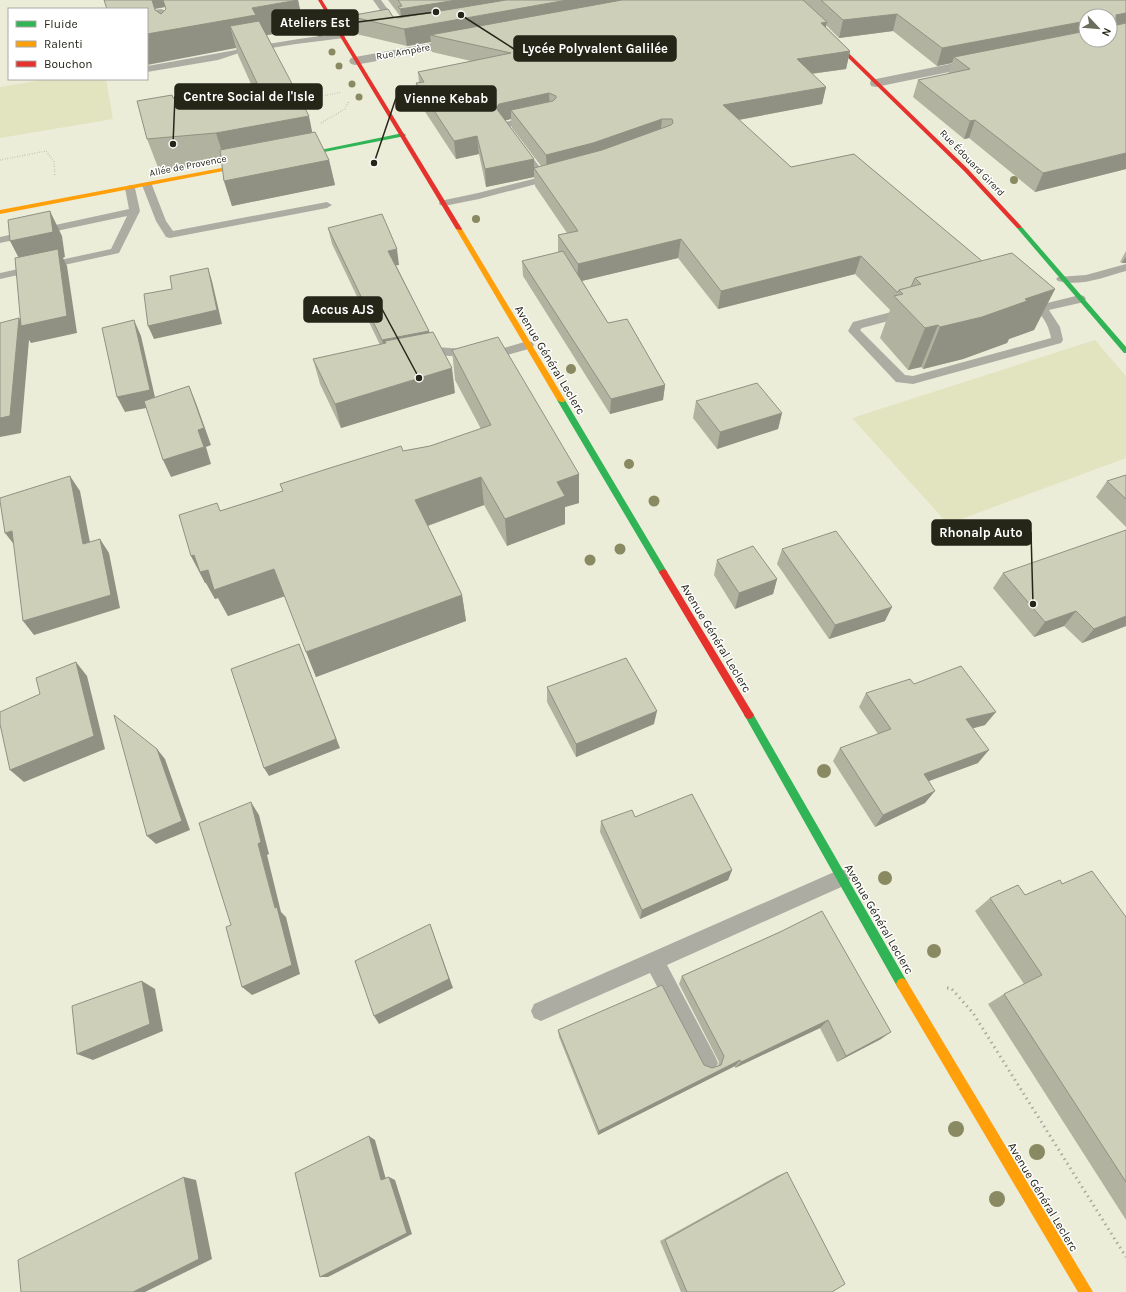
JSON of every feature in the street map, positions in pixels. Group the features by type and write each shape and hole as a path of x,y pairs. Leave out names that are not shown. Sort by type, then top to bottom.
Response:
{"main road":[{"name":"Avenue Général Leclerc","path":"320,0 355,61 403,135 444,203 748,714 902,984 1086,1292"},
{"name":"Rue Édouard Girerd","path":"791,0 966,170 1027,236 1062,279 1126,351"},
{"path":"288,157 403,135"},
{"name":"Allée de Provence","path":"0,212 259,163"}],"street":[{"name":"Rue Ampère","path":"355,61 470,40"},
{"path":"876,83 992,60"}],"lane":[{"path":"377,0 400,31 407,30"},
{"path":"148,14 164,14"},
{"path":"148,69 218,57 238,51 296,41 341,36"},
{"path":"542,116 503,125 544,179"},
{"path":"444,203 479,196 566,173"},
{"path":"147,185 161,221 170,235 327,205"},
{"path":"0,276 115,251 135,211 130,188"},
{"path":"0,240 135,211"},
{"path":"1062,279 1087,278 1126,267"},
{"path":"995,289 1008,289 1023,294 1041,308 1057,332 1057,340 913,380 901,379 854,331 857,325 995,289"},
{"path":"1041,308 1080,299"},
{"path":"414,356 436,352 493,355 528,345"},
{"path":"541,1011 841,878"},
{"path":"654,960 708,1063"}],"path":[{"path":"295,101 344,91"},
{"path":"0,160 46,151 56,162 54,202"},
{"path":"902,984 951,988 972,1013 1126,1257"}],"green space":[{"path":"42,80 106,80 113,119 0,138 0,87"},
{"path":"1095,340 1126,376 1126,458 948,524 852,418"}],"building":[{"path":"104,0 152,0 155,10 161,14 166,9 163,0 298,0 252,8 256,15 148,34 148,8 107,8"},
{"path":"398,0 457,0 400,9 398,7 402,6"},
{"path":"506,0 567,0 404,29 349,16 388,9 393,17 398,18"},
{"path":"622,0 803,0 827,22 821,23 850,51 797,59 826,87 723,105 791,167 854,154 982,261 915,278 911,287 899,290 898,292 861,256 721,291 681,239 578,264 558,235 578,231 534,168 602,150 671,125 673,123 672,119 662,119 593,143 546,155 511,110 553,101 556,96 549,93 499,104 496,108 534,159 485,169 477,136 454,141 416,83 424,82 418,72 511,53 430,35"},
{"path":"821,0 1126,0 1126,13 1118,15 1118,8 1078,8 1078,22 942,48 897,14 843,20"},
{"path":"259,21 309,116 216,133 147,139 137,101 172,95 173,98 257,83 230,26"},
{"path":"1126,23 1126,153 1043,173 975,120 970,121 918,80 970,69 954,57 1078,33 1078,48 1118,48 1118,25"},
{"path":"315,132 329,160 224,181 220,150"},
{"path":"50,211 53,232 10,241 8,220"},
{"path":"382,214 397,249 388,251 429,331 382,340 328,228"},
{"path":"58,249 67,316 21,326 15,258"},
{"path":"563,251 608,323 627,319 665,385 611,399 522,261"},
{"path":"1012,253 1055,289 1025,299 1027,301 982,317 940,327 938,325 925,328 894,296 903,294 899,290 921,284 915,278"},
{"path":"208,268 217,310 148,326 144,294 172,289 170,276"},
{"path":"19,318 10,416 0,418 0,323"},
{"path":"134,320 150,390 117,397 102,328"},
{"path":"433,332 452,368 335,404 313,359 386,343 385,341"},
{"path":"498,337 579,474 557,482 565,496 505,519 481,477 415,500 462,595 306,652 274,569 214,590 208,570 200,572 194,555 191,556 179,515 217,503 220,511 283,491 280,484 333,467 401,446 403,451 430,446 491,425 452,350"},
{"path":"757,383 782,413 720,432 696,401"},
{"path":"189,386 204,428 198,430 204,447 163,460 144,401"},
{"path":"1126,475 1126,499 1107,481"},
{"path":"70,476 83,544 100,539 111,595 23,621 12,531 5,533 0,498"},
{"path":"1126,530 1126,616 1094,629 1076,611 1045,622 1003,573"},
{"path":"836,531 892,607 835,625 782,549"},
{"path":"753,546 777,579 739,593 717,560"},
{"path":"299,644 336,739 264,768 231,669"},
{"path":"626,658 657,711 576,744 547,687"},
{"path":"76,662 94,736 10,770 0,724 0,712 40,694 36,678"},
{"path":"961,666 996,712 966,719 989,750 924,774 935,791 883,815 840,748 891,729 866,693 910,679 914,684"},
{"path":"114,715 157,749 182,821 147,836"},
{"path":"692,794 732,870 642,910 601,821 632,810 635,817"},
{"path":"251,802 261,842 258,844 275,908 277,907 292,965 242,987 226,927 231,925 199,823"},
{"path":"1092,871 1126,917 1126,1182 1004,994 1042,975 990,898 1018,885 1025,895 1060,880 1062,884"},
{"path":"822,911 891,1032 846,1056 828,1020 741,1062 740,1060 599,1131 558,1030 662,985 704,1065 712,1068 721,1065 724,1056 682,976 780,932"},
{"path":"430,924 449,979 374,1016 355,961"},
{"path":"142,981 150,1024 77,1054 72,1006"},
{"path":"369,1136 381,1180 389,1177 407,1233 320,1277 295,1173"},
{"path":"787,1172 845,1284 832,1292 687,1292 665,1240"},
{"path":"184,1177 199,1259 133,1292 21,1292 18,1260"}],"traffic: fast":[{"path":"294,156 403,135"},
{"path":"1019,227 1126,351"},
{"path":"561,400 663,572"},
{"path":"749,715 902,984"}],"traffic: slow":[{"path":"0,212 253,164"},
{"path":"459,229 561,400"},
{"path":"902,984 1086,1292"}],"traffic: jam":[{"path":"320,0 459,229"},
{"path":"791,0 966,170 1019,227"},
{"path":"663,572 749,715"}],"place":[{"name":"Ateliers Est","path":"436,12"},
{"name":"Lycée Polyvalent Galilée","path":"461,15"},
{"name":"Centre Social de l'Isle","path":"173,144"},
{"name":"Vienne Kebab","path":"374,163"},
{"name":"Accus AJS","path":"419,378"},
{"name":"Rhonalp Auto","path":"1033,604"}]}
